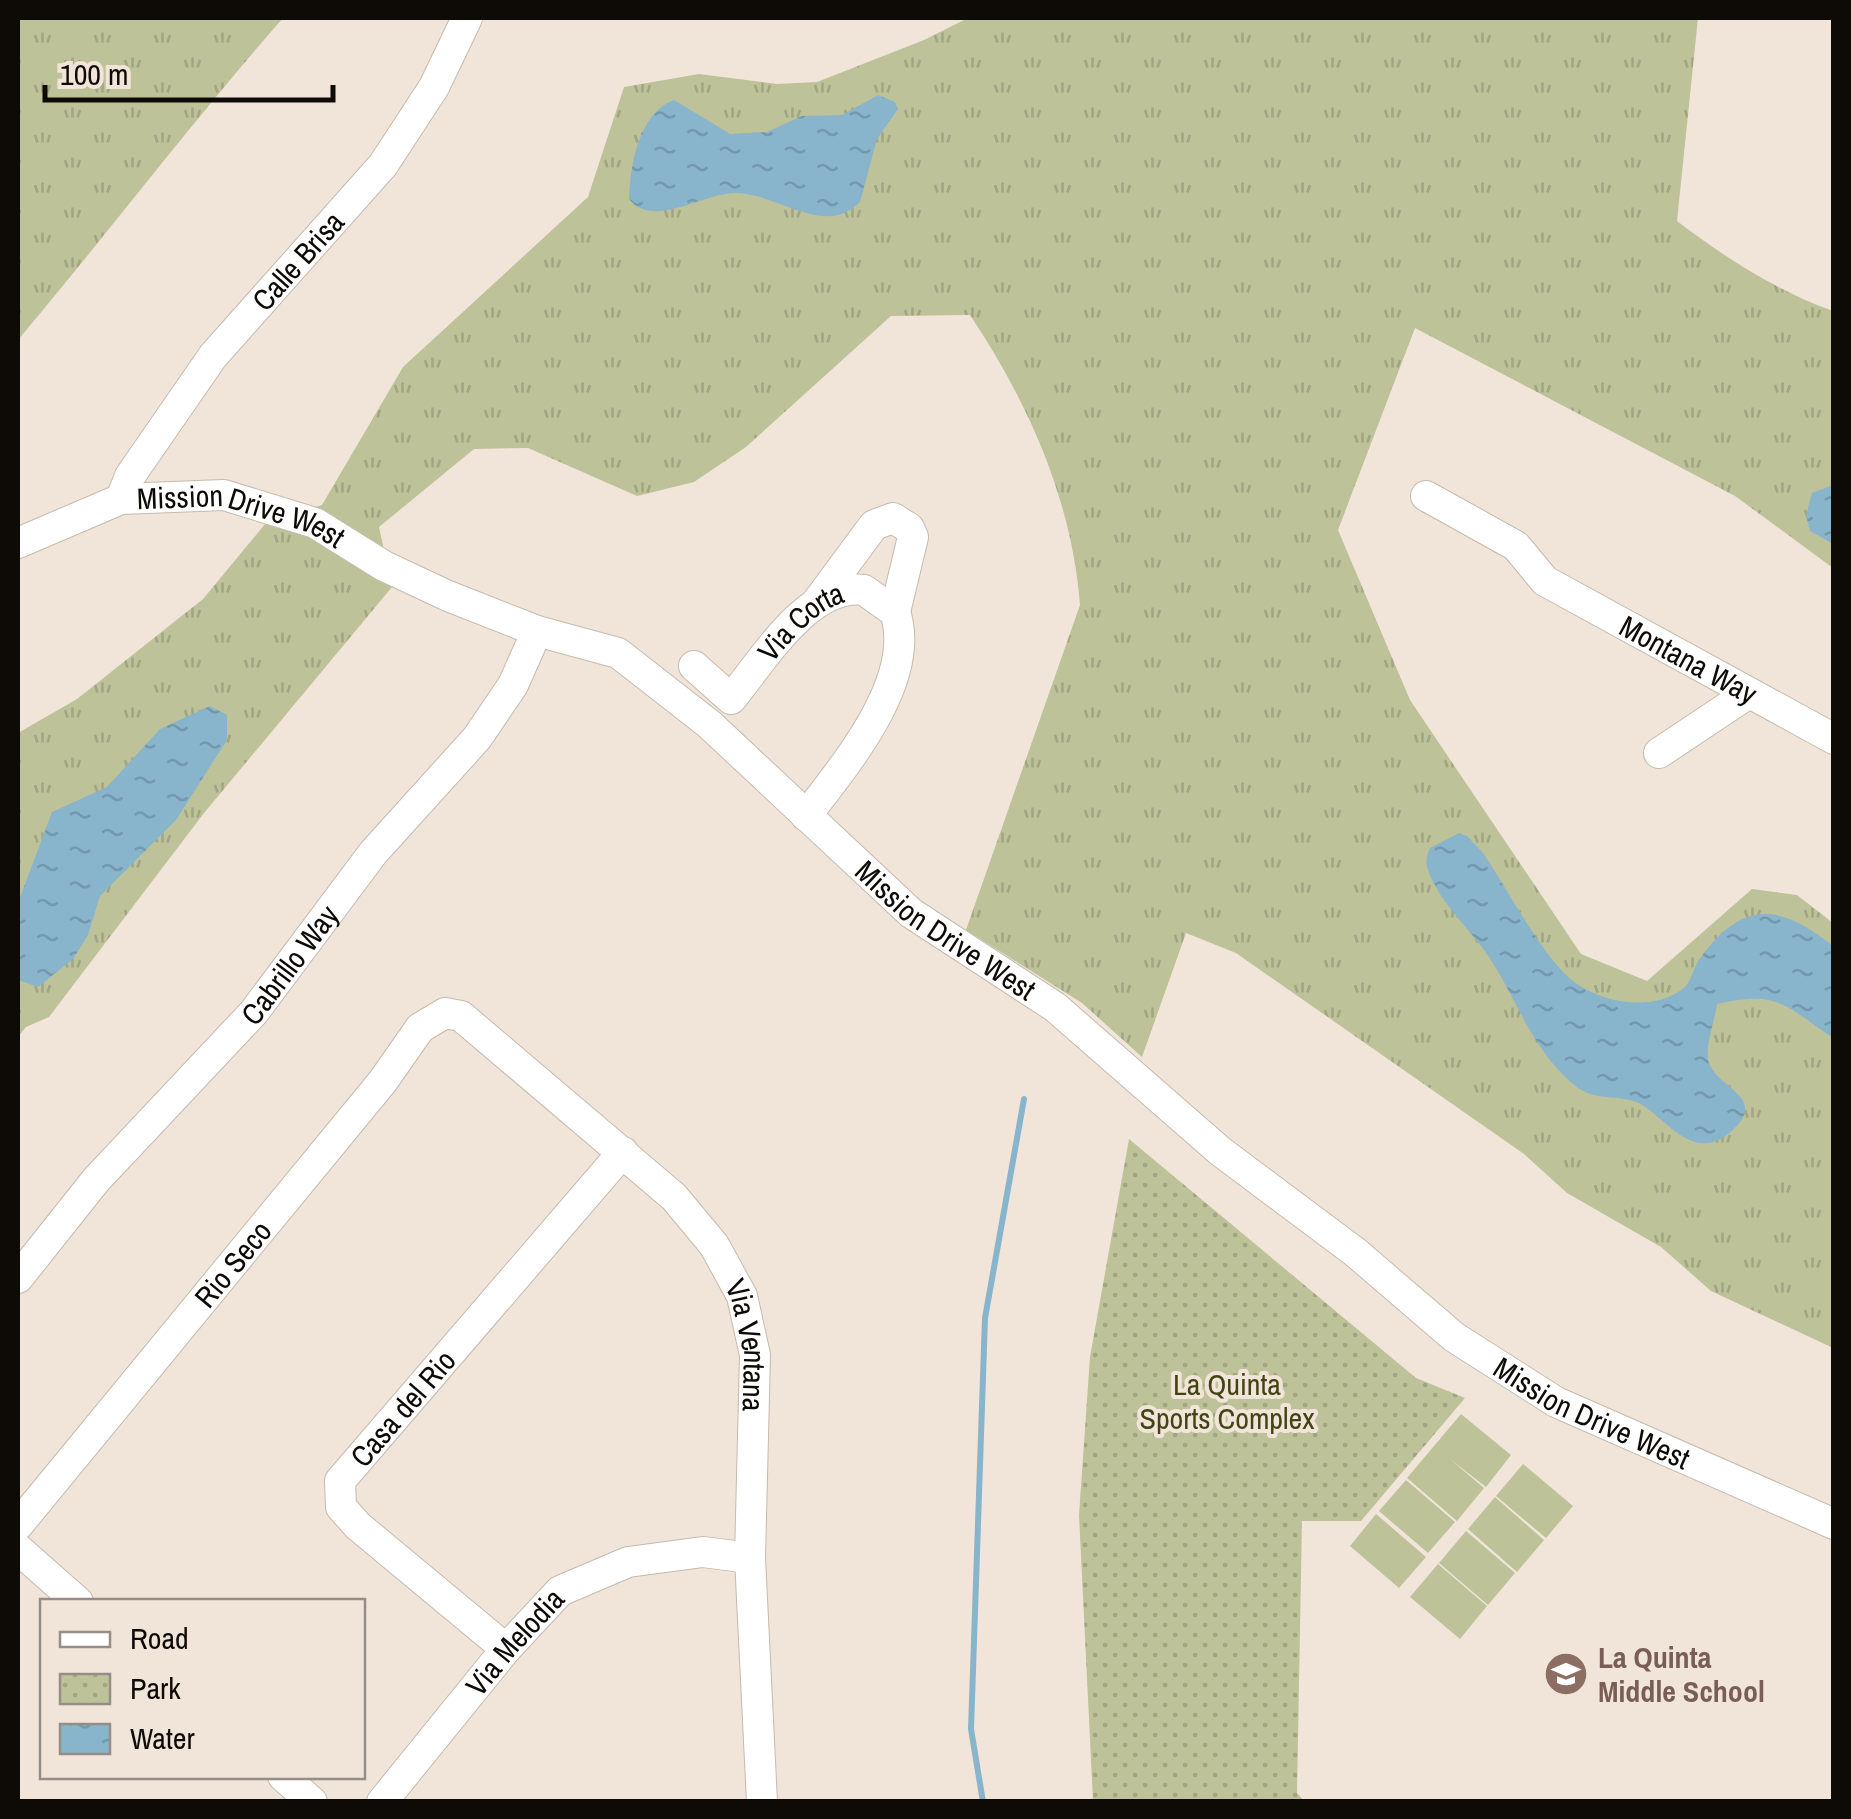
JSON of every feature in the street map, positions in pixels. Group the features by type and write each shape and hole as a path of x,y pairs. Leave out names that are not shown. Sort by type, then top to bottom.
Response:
{"street":[{"name":"Calle Brisa","path":"121,498 130,476 213,356 383,165 434,86 467,18"},
{"name":"Mission Drive West","path":"18,543 121,498 224,495 315,523 384,566 537,631 618,652 697,714 911,913 1055,1007 1220,1152 1503,1372 1556,1402 1834,1524"},
{"name":"Montana Way","path":"1426,496 1516,546 1545,581 1834,740"},
{"path":"812,608 874,524 893,518 909,528 913,537 894,612"},
{"name":"Via Corta","path":"694,666 732,699 792,625 836,593 852,589 876,595 894,612 900,642 882,703 857,750 806,816"},
{"name":"Cabrillo Way","path":"18,1278 109,1166 254,1012 373,853 477,738 513,684 537,631"},
{"path":"1659,754 1749,694"},
{"name":"Rio Seco","path":"18,1526 136,1375 383,1080 420,1028 444,1013 454,1014"},
{"name":"Via Ventana","path":"454,1014 471,1022 696,1220 727,1264 747,1310 755,1355 750,1558 762,1802"},
{"name":"Casa del Rio","path":"506,1649 358,1526 341,1506 340,1481 382,1438 623,1152"},
{"path":"18,1550 75,1599"},
{"name":"Via Melodia","path":"382,1802 506,1649 560,1591 628,1562 703,1552 750,1558"},
{"path":"286,1779 312,1802"}],"green space":[{"path":"18,18 283,18 18,340"},
{"path":"968,18 1698,18 1677,221 1752,272 1833,311 1833,568 1735,496 1415,328 1338,530 1410,700 1581,954 1647,981 1752,889 1797,895 1833,923 1833,1348 1711,1291 1661,1247 1567,1193 1524,1154 1236,953 1186,933 1142,1057 1082,1003 966,930 1080,605 1068,528 1044,453 1011,382 970,315 891,316 746,447 694,482 637,496 528,448 474,449 379,527 392,587 204,813 49,1017 26,1027 18,1037 18,733 77,699 203,599 266,523 322,505 403,367 588,197 624,87 699,74 777,84 817,82 924,40"},
{"name":"La Quinta Sports Complex","path":"1129,1139 1416,1378 1465,1398 1361,1521 1302,1521 1297,1793 1304,1801 1093,1801 1079,1515 1090,1357"},
{"path":"1461,1414 1511,1455 1486,1487 1450,1459 1484,1488 1457,1521 1407,1478"},
{"path":"1523,1464 1573,1506 1546,1538 1496,1496"},
{"path":"1406,1480 1455,1522 1428,1553 1379,1511"},
{"path":"1495,1497 1544,1540 1517,1572 1468,1529"},
{"path":"1376,1514 1426,1557 1399,1588 1350,1546"},
{"path":"1466,1531 1515,1573 1488,1605 1439,1563"},
{"path":"1438,1564 1487,1606 1460,1639 1410,1597"}],"water":[{"path":"878,95 895,102 898,109 877,139 860,202 846,212 817,215 737,193 651,211 639,208 629,199 634,156 645,128 662,106 674,100 730,134 767,132 802,116 842,115"},
{"path":"1834,485 1833,544 1810,531 1806,515 1812,493"},
{"path":"210,706 227,715 227,740 176,820 100,896 88,935 73,959 38,987 18,980 18,903 52,812 107,787 160,729"},
{"path":"1459,833 1483,853 1532,932 1565,974 1607,998 1640,1003 1672,996 1685,987 1715,940 1747,917 1763,914 1796,922 1833,946 1833,1038 1780,1003 1754,999 1717,1004 1709,1063 1739,1095 1745,1112 1728,1134 1716,1141 1693,1141 1636,1102 1594,1095 1578,1088 1549,1059 1489,957 1433,882 1427,864 1430,848"}],"waterway":[{"path":"983,1802 971,1729 985,1318 1024,1099"}],"place":[{"name":"La Quinta Middle School","path":"1566,1674"}]}
